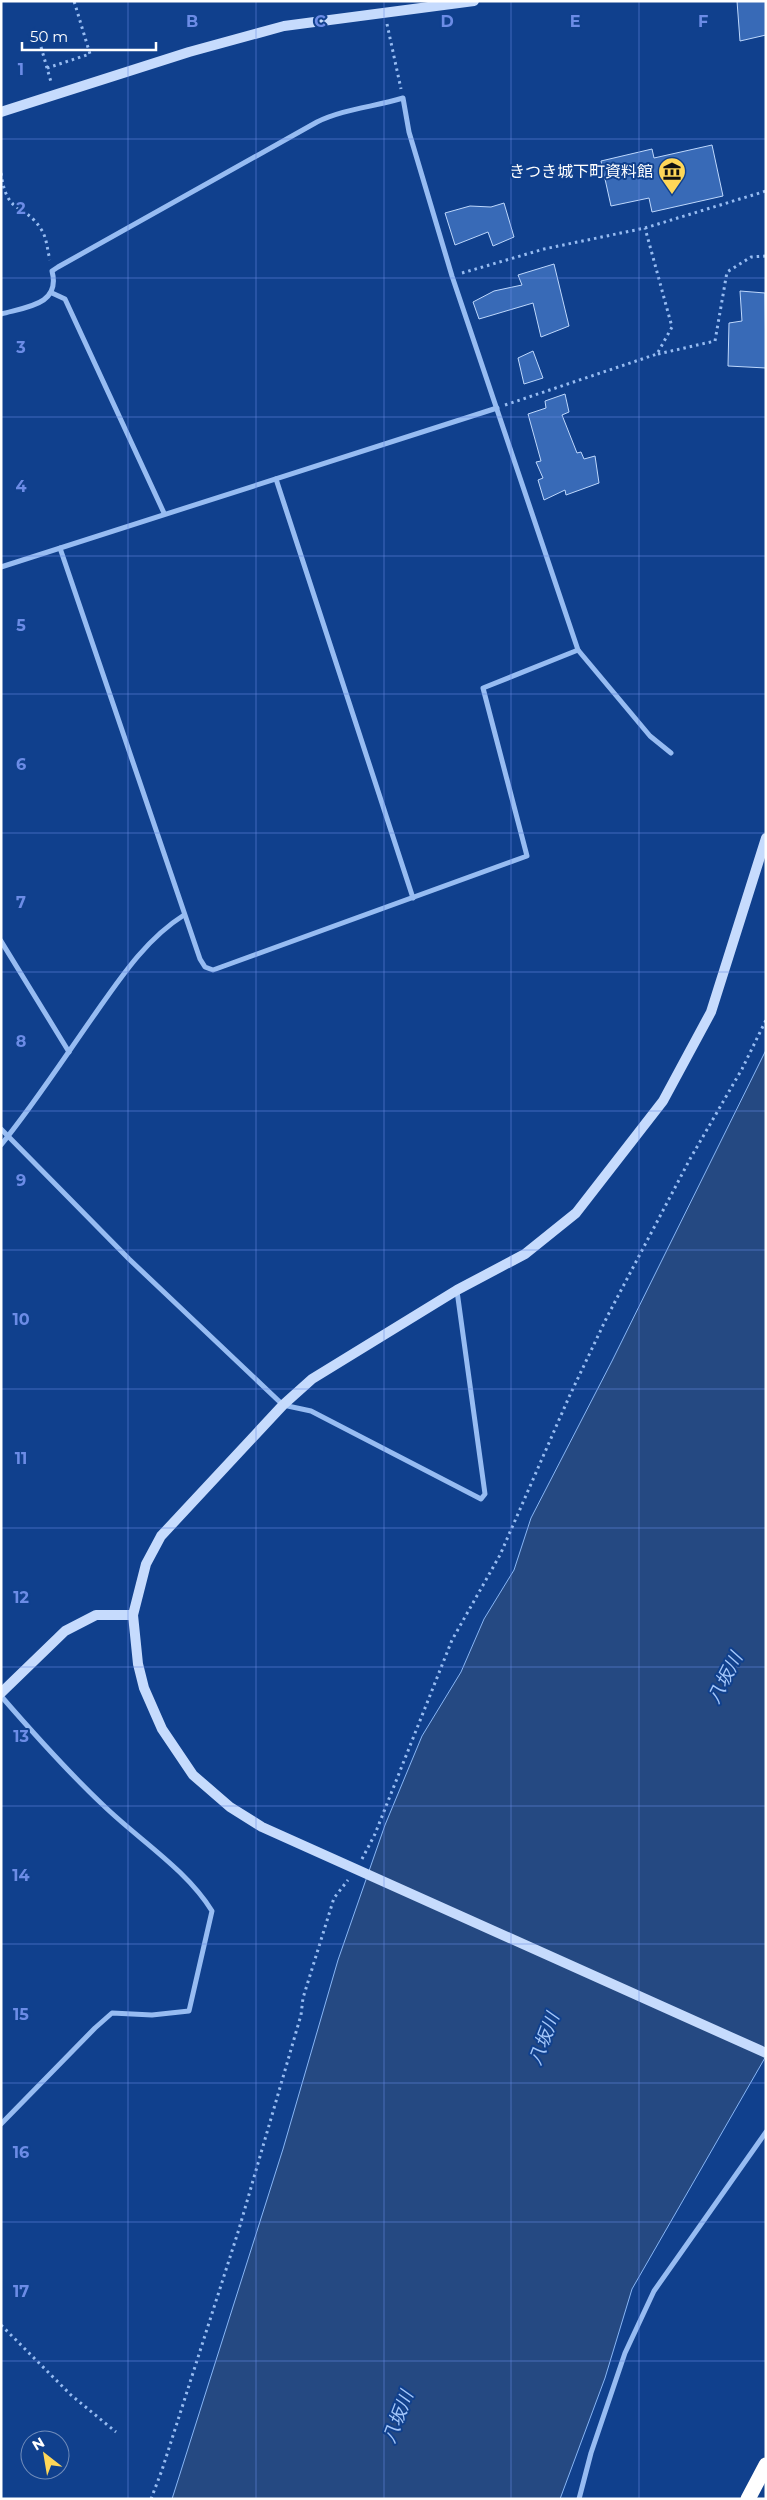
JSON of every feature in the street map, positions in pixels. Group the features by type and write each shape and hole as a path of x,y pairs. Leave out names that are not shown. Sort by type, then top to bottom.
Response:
{"highway":[{"path":"748,2499 766,2465"}],"street":[{"path":"1,112 189,52 284,26 474,1"},
{"path":"1,314 35,304 52,293 54,279 52,271 154,211 229,173 316,122 343,111 365,108 403,98 409,132 452,276 578,650 650,736 671,754"},
{"path":"52,293 65,299 164,513"},
{"path":"1,567 164,513 497,408"},
{"path":"276,479 413,898"},
{"path":"60,548 184,915 200,959 205,968 213,970 527,856 483,688 578,650"},
{"path":"766,838 711,1012 663,1101 576,1213 525,1254 457,1290 312,1380 283,1405 161,1536 146,1564 133,1615 138,1664 144,1688 162,1729 193,1775 230,1807 262,1827 766,2053"},
{"path":"1,1145 38,1099 129,966 168,925 184,915"},
{"path":"1,941 69,1052"},
{"path":"1,1129 135,1265 283,1405 311,1411 481,1499 485,1494 457,1290"},
{"path":"1,2124 112,2013 152,2015 189,2011 212,1912 200,1893 103,1806 35,1736 1,1695 65,1631 96,1615 133,1615"},
{"path":"580,2499 592,2453 625,2353 654,2291 766,2132"}],"path":[{"path":"47,68 90,54 74,1"},
{"path":"384,12 403,98"},
{"path":"41,47 52,85"},
{"path":"1,173 5,194 9,201 15,208 32,219 44,235 52,271"},
{"path":"452,276 544,249 645,228 766,192"},
{"path":"645,228 672,327 657,354"},
{"path":"497,408 657,354 714,341 727,272 751,257 766,256"},
{"path":"150,2499 162,2470 239,2229 301,2015 303,1998 334,1898 357,1869 375,1834 444,1656 500,1555 542,1457 607,1316 690,1159 742,1069 766,1020"},
{"path":"1,2325 71,2395 116,2432"}],"water":[{"name":"八坂川","path":"766,1050 766,2056 632,2289 605,2378 560,2499 172,2499 283,2149 338,1960 385,1825 422,1736 461,1672 484,1619 514,1570 531,1518 612,1361"}],"building":[{"path":"737,1 766,1 766,35 740,41"},
{"path":"712,145 723,196 652,212 649,198 611,206 601,161 652,149 654,158"},
{"path":"504,203 514,237 493,246 488,232 455,245 445,213 470,206 491,207"},
{"path":"554,264 569,326 541,337 533,303 479,319 473,302 494,291 522,285 518,275"},
{"path":"740,291 765,293 766,368 728,366 729,323 742,321"},
{"path":"533,351 543,378 524,384 518,358"},
{"path":"565,394 569,412 562,415 577,453 581,452 584,459 595,456 599,483 566,495 565,490 544,500 538,480 543,478 536,462 541,461 528,414 546,408 545,401"}],"place":[{"name":"きつき城下町資料館","path":"672,195"}]}
